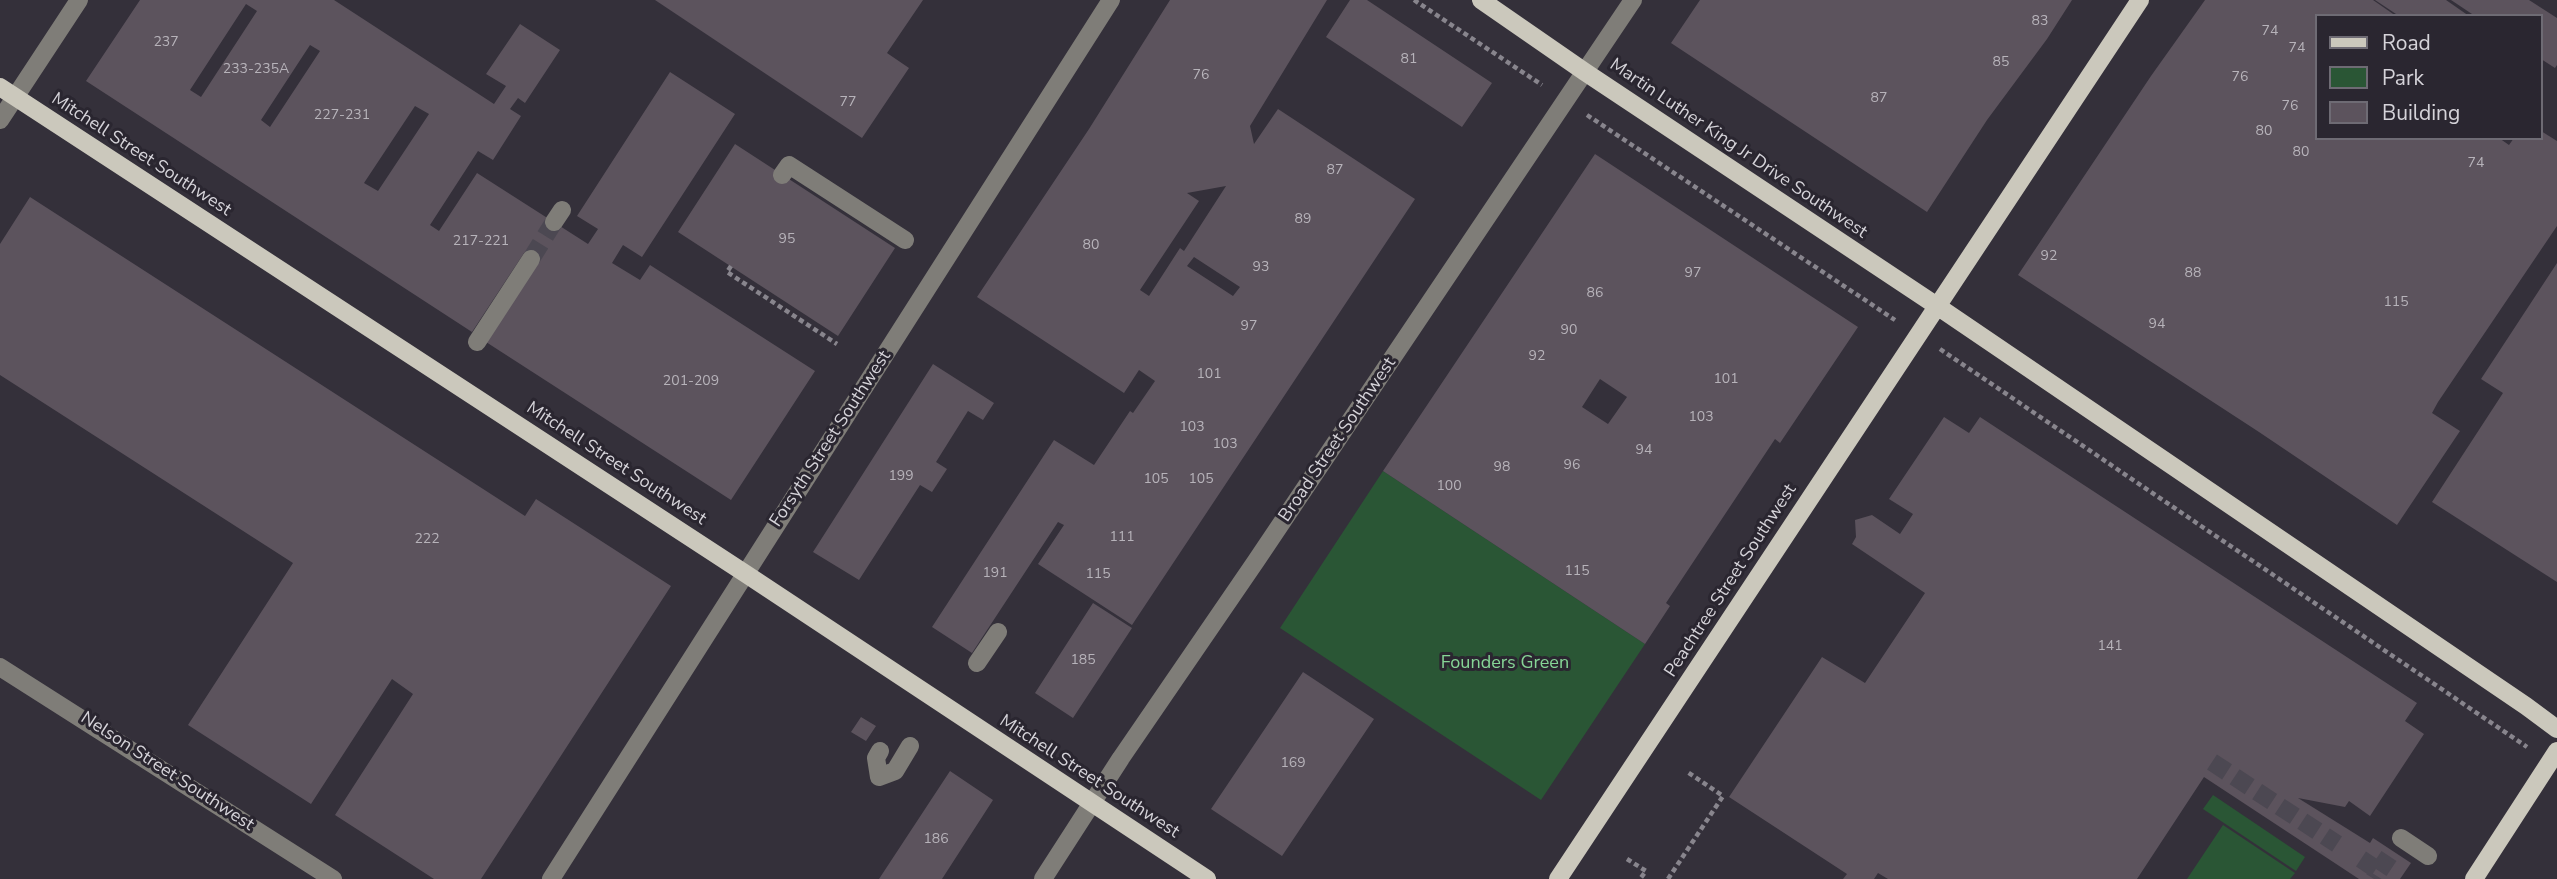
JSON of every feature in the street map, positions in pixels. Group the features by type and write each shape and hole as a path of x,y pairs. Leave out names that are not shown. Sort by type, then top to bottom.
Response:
{"main road":[{"name":"Martin Luther King Jr Drive Southwest","path":"1481,0 1974,330 2557,729"},
{"name":"Peachtree Street Southwest","path":"1558,879 2140,0"},
{"name":"Mitchell Street Southwest","path":"0,87 1207,879"},
{"path":"2474,879 2557,751"}],"street":[{"path":"0,120 79,0"},
{"name":"Forsyth Street Southwest","path":"551,879 1111,0"},
{"name":"Broad Street Southwest","path":"1044,879 1633,0"},
{"path":"782,175 789,165 905,240"},
{"path":"477,342 531,259"},
{"path":"977,663 998,632"},
{"name":"Nelson Street Southwest","path":"0,667 333,879"},
{"path":"880,751 876,758 879,777 895,771 911,746"},
{"path":"2401,838 2428,856"}],"path":[{"path":"1414,0 1513,66"},
{"path":"1604,126 1868,302"},
{"path":"731,266 727,272 837,344"},
{"path":"1965,366 2508,735"},
{"path":"1668,879 1723,796 1686,771"},
{"path":"1627,859 1646,871 1640,879"}],"green space":[{"name":"Founders Green","path":"1383,471 1645,644 1541,800 1280,628"},
{"path":"2213,795 2305,857 2296,871 2203,809"},
{"path":"2223,825 2295,873 2290,879 2187,879"}],"building":[{"path":"140,0 334,0 494,104 506,86 486,74 520,24 560,50 525,103 518,98 510,109 521,116 493,160 478,151 430,225 439,231 477,173 588,244 598,229 577,216 670,72 735,114 642,257 623,245 612,263 640,280 650,265 815,371 731,500 486,342 538,263 524,253 472,332 86,81","holes":["246,4 257,11 201,97 190,90","310,45 320,51 270,127 261,120","415,106 429,114 378,191 364,183"]},
{"path":"655,0 923,0 887,53 909,68 862,138"},
{"path":"1170,0 1327,0 1250,126 1254,144 1278,109 1415,199 1132,625 1038,564 1064,525 1058,522 972,653 932,627 1054,440 1094,465 1130,411 1133,413 1155,381 1139,370 1124,393 977,297 1089,129","holes":["1226,186 1184,251 1180,248 1149,296 1140,290 1199,201 1187,193","1194,257 1240,287 1233,296 1187,266"]},
{"path":"1350,0 1367,0 1492,83 1462,127 1326,37"},
{"path":"1700,0 2072,0 2047,39 1987,120 1927,212 1671,43"},
{"path":"2205,0 2373,0 2393,14 2316,14 2316,140 2502,140 2509,145 2513,140 2543,140 2543,132 2557,141 2557,226 2432,413 2460,431 2397,525 2018,275"},
{"path":"2375,0 2446,0 2466,14 2396,14"},
{"path":"2451,0 2529,0 2557,18 2557,65 2555,68 2543,60 2543,14 2472,14"},
{"path":"735,144 895,248 838,336 678,232"},
{"path":"1595,154 1858,327 1780,443 1775,439 1666,603 1670,606 1645,644 1383,471","holes":["1600,379 1627,397 1608,424 1582,407"]},
{"path":"30,197 525,516 536,499 671,586 481,879 434,879 335,815 413,694 392,679 311,804 188,725 293,563 0,375 0,244"},
{"path":"2557,263 2557,582 2432,502 2503,393 2481,379"},
{"path":"933,364 994,403 983,420 968,411 936,462 947,469 932,492 920,485 859,580 813,552"},
{"path":"1944,417 1969,433 1980,417 2417,703 2405,721 2424,734 2370,816 2349,801 2345,807 2298,798 2370,843 2373,838 2411,863 2400,879 2359,879 2204,777 2137,879 1888,879 1878,873 1874,879 1843,879 1847,874 1729,797 1822,657 1865,683 1925,593 1852,544 1856,537 1855,520 1872,515 1900,534 1913,514 1889,499"},
{"path":"1093,603 1132,628 1073,718 1035,693"},
{"path":"1303,672 1374,719 1282,856 1211,809"},
{"path":"861,717 876,726 866,741 851,732"},
{"path":"950,771 993,800 942,879 879,879"}],"tunnel":[{"path":"531,259 554,222"},
{"path":"2212,762 2337,844"},
{"path":"2379,871 2393,850"},
{"path":"2361,859 2379,871 2374,879"}]}
